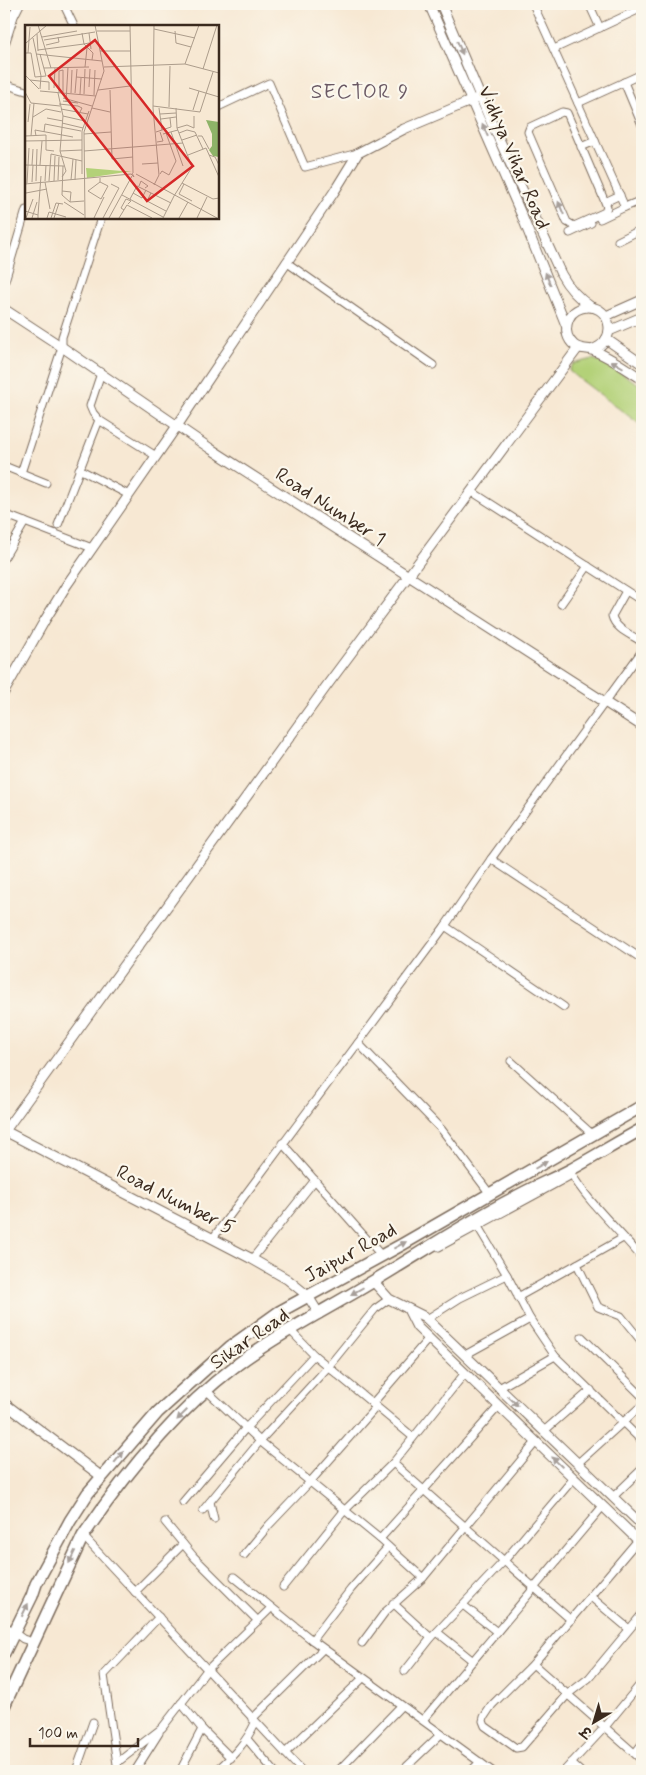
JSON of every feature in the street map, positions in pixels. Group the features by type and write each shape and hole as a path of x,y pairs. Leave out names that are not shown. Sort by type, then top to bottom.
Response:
{"main road":[{"name":"Jaipur Road","path":"4,1654 36,1584 88,1493 158,1412 205,1368 279,1312 490,1194 642,1106"},
{"name":"Sikar Road","path":"4,1706 83,1536 100,1510 158,1439 206,1391 268,1343 402,1263 476,1223 513,1198 571,1173 641,1134"}],"street":[{"path":"5,37 19,4"},
{"path":"65,4 74,25"},
{"name":"Vidhya Vihar Road","path":"429,4 560,274 577,296 590,307"},
{"name":"Vidhya Vihar Road","path":"441,4 476,99 566,324"},
{"path":"533,4 625,208"},
{"path":"589,4 600,28"},
{"path":"554,49 642,6"},
{"path":"578,103 642,74"},
{"path":"624,82 642,125"},
{"path":"219,108 269,83 305,167 358,153 404,128 476,99"},
{"path":"4,84 25,91"},
{"path":"565,112 581,147 607,207 604,212 574,226 567,222 528,132 530,127 565,112"},
{"path":"577,136 590,129"},
{"path":"581,147 595,141"},
{"path":"4,692 45,620 92,548 177,426 334,192 358,153"},
{"path":"605,202 620,195"},
{"path":"570,233 642,201"},
{"path":"4,284 25,213"},
{"path":"21,472 62,346 62,337 102,219"},
{"path":"618,241 642,229"},
{"path":"286,262 433,365"},
{"path":"606,316 642,300"},
{"path":"608,335 609,323 606,316 602,312 590,307 577,310 570,316 566,324 568,338 578,348 591,350 642,379"},
{"name":"Road Number 1","path":"4,309 62,346 211,449 642,726"},
{"path":"591,350 600,346 608,335 642,316"},
{"path":"608,335 642,364"},
{"path":"4,1131 328,684 578,348"},
{"path":"101,373 90,406 93,414 99,420 156,456"},
{"path":"58,525 99,420"},
{"path":"4,466 46,483"},
{"path":"79,469 129,495"},
{"path":"471,491 642,601"},
{"path":"4,514 92,548"},
{"path":"4,558 25,522"},
{"path":"561,604 588,566"},
{"path":"626,591 612,616 612,620 619,627 642,642"},
{"path":"213,1238 445,926 491,859 642,651"},
{"path":"491,859 642,959"},
{"path":"445,926 564,1007"},
{"path":"358,1043 442,1130 490,1194"},
{"path":"511,1061 592,1134"},
{"name":"Road Number 5","path":"4,1131 252,1258 287,1279 308,1296 319,1314"},
{"path":"282,1143 381,1255"},
{"path":"571,1173 581,1189 642,1258"},
{"path":"252,1258 315,1180"},
{"path":"476,1223 507,1275 530,1319 555,1356 592,1390 642,1441"},
{"path":"518,1297 623,1238"},
{"path":"578,1264 598,1307 621,1316 642,1342"},
{"path":"427,1319 460,1298 507,1275"},
{"path":"373,1281 390,1299 427,1319 642,1525"},
{"path":"203,1510 260,1442 328,1367 375,1310 390,1299"},
{"path":"408,1309 417,1327 640,1542 533,1664 492,1705 483,1721 488,1729 516,1748 522,1747 568,1694 589,1678 642,1614"},
{"path":"465,1355 530,1319"},
{"path":"290,1330 314,1355 414,1438"},
{"path":"582,1337 642,1396"},
{"path":"244,1555 269,1525 310,1482 429,1338"},
{"path":"183,1502 245,1429 314,1355"},
{"path":"498,1388 555,1356"},
{"path":"284,1587 344,1511 393,1463 473,1363"},
{"path":"362,1643 393,1603 423,1578 467,1528 544,1431 592,1390"},
{"path":"206,1391 260,1442 380,1539 423,1578"},
{"path":"4,1402 102,1477"},
{"path":"578,1463 642,1405"},
{"path":"380,1539 500,1406"},
{"path":"393,1463 571,1620"},
{"path":"423,1720 603,1506 642,1469"},
{"path":"405,1671 431,1638 504,1561 574,1478"},
{"path":"210,1502 214,1519"},
{"path":"165,1522 227,1592 258,1621"},
{"path":"83,1536 285,1753 298,1770"},
{"path":"135,1592 183,1544"},
{"path":"312,1640 351,1589 388,1547"},
{"path":"234,1577 312,1640 492,1771"},
{"path":"591,1597 629,1629"},
{"path":"393,1603 431,1638"},
{"path":"463,1605 497,1632"},
{"path":"135,1771 162,1728 207,1670 271,1608"},
{"path":"118,1771 104,1675 159,1617"},
{"path":"4,1625 33,1642"},
{"path":"437,1632 473,1661"},
{"path":"216,1771 231,1758 247,1739 254,1721 323,1648"},
{"path":"533,1664 642,1760"},
{"path":"285,1753 363,1678"},
{"path":"564,1771 642,1682"},
{"path":"181,1703 202,1729 231,1758"},
{"path":"338,1771 401,1706"},
{"path":"76,1771 93,1722"},
{"path":"118,1762 162,1728"},
{"path":"180,1771 202,1729"},
{"path":"402,1771 441,1734"},
{"path":"247,1739 270,1770"},
{"path":"635,1753 642,1744"},
{"path":"471,1771 480,1762"},
{"path":"571,1763 580,1771"}],"green space":[{"path":"593,359 606,364 642,386 642,426 569,371 573,364"}],"district":[{"name":"SECTOR 9","path":"360,91"}]}
